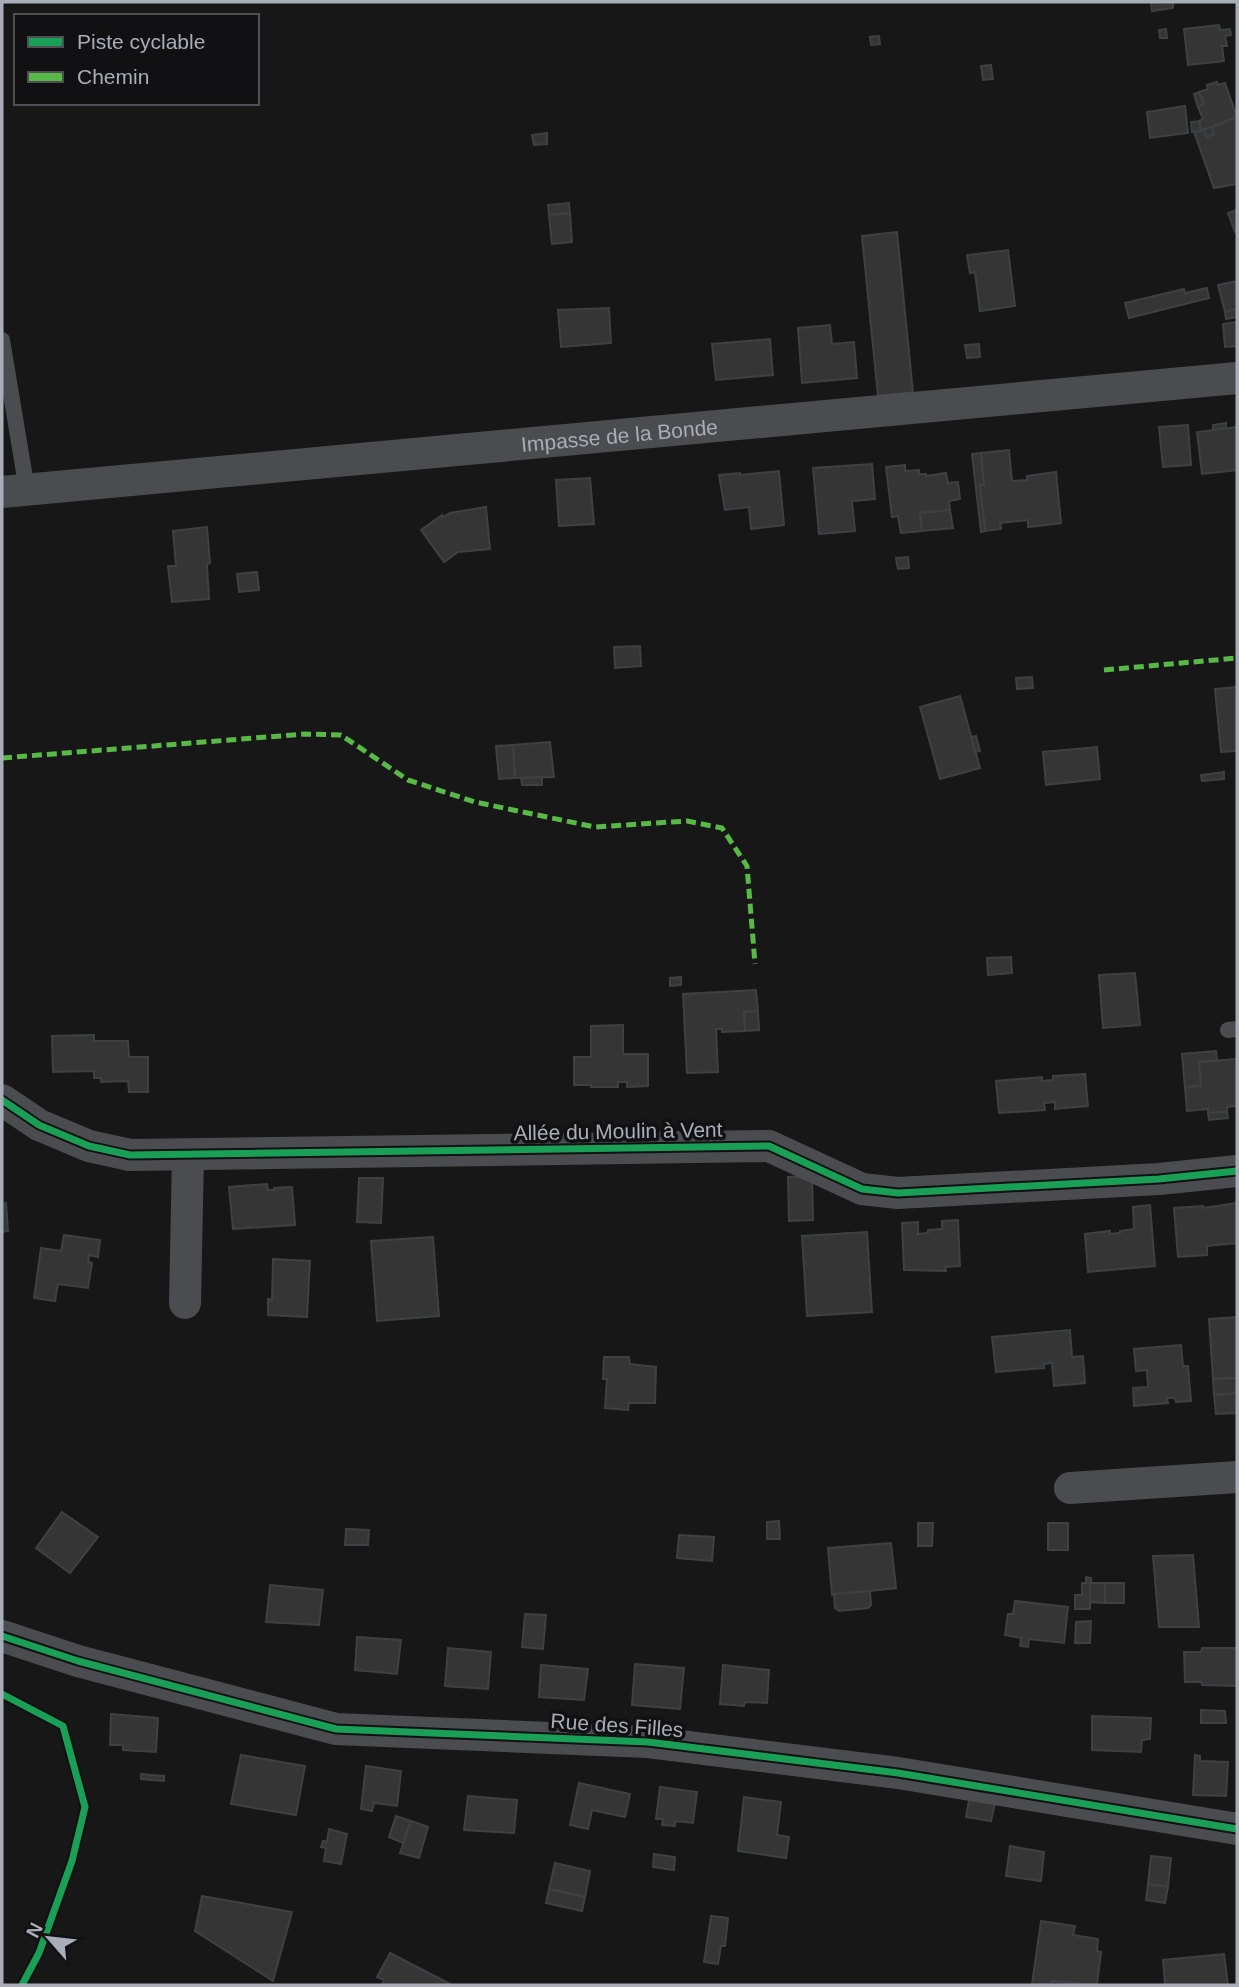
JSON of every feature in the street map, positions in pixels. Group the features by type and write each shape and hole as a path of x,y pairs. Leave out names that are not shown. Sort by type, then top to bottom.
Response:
{"street":[{"name":"Impasse de la Bonde","path":"14,491 1237,378"},
{"name":"Allée du Moulin à Vent","path":"2,1100 39,1125 89,1146 130,1155 769,1146 862,1189 898,1193 1159,1179 1237,1171"},
{"path":"185,1303 188,1155"},
{"path":"1070,1488 1237,1477"},
{"name":"Rue des Filles","path":"2,1636 78,1661 336,1729 648,1741 898,1773 1237,1829"}],"lane":[{"path":"2,340 14,491"}],"building":[{"path":"1151,2 1173,2 1173,8 1152,11"},
{"path":"1219,25 1220,30 1230,29 1231,35 1225,36 1227,46 1222,46 1224,61 1188,65 1184,29"},
{"path":"1166,29 1167,38 1160,38 1159,30"},
{"path":"879,36 880,44 871,45 870,37"},
{"path":"991,65 993,79 983,80 981,66"},
{"path":"1217,82 1218,85 1225,83 1237,117 1201,131 1199,121 1203,119 1198,107 1204,104 1199,92 1208,89 1207,85"},
{"path":"1199,92 1204,104 1198,107 1194,94"},
{"path":"1185,106 1188,133 1150,138 1147,112"},
{"path":"1237,117 1237,184 1214,188 1194,132 1204,129 1207,137 1214,134 1212,127"},
{"path":"1199,121 1201,131 1192,132 1191,122"},
{"path":"1212,127 1214,134 1207,137 1204,129"},
{"path":"547,133 547,144 534,145 532,135"},
{"path":"569,203 570,213 549,215 548,205"},
{"path":"1237,210 1237,232 1235,232 1228,213"},
{"path":"570,213 572,242 552,244 549,215"},
{"path":"897,232 913,392 878,396 862,236"},
{"path":"1008,250 1015,306 980,311 975,272 970,273 967,255"},
{"path":"1237,281 1237,309 1225,312 1218,285"},
{"path":"1207,288 1209,298 1129,318 1125,303 1184,289 1185,293"},
{"path":"609,308 611,343 561,347 558,310"},
{"path":"1237,309 1237,317 1226,319 1225,312"},
{"path":"1237,322 1237,346 1225,347 1223,324"},
{"path":"830,325 832,344 854,342 857,378 802,383 798,328"},
{"path":"770,339 773,375 716,380 712,344"},
{"path":"979,344 980,357 967,358 965,345"},
{"path":"1226,423 1226,428 1213,430 1213,425"},
{"path":"1188,425 1191,465 1163,467 1159,427"},
{"path":"1237,427 1237,470 1202,474 1197,432"},
{"path":"1009,450 1012,481 1056,472 1061,523 1028,527 1028,520 1000,523 1001,529 985,531 980,485 984,485 981,453"},
{"path":"981,453 984,485 980,485 985,531 981,532 972,454"},
{"path":"872,464 875,499 852,501 855,531 819,534 813,468"},
{"path":"905,465 905,471 919,470 919,474 926,476 946,473 948,483 958,482 960,499 949,501 950,510 920,513 922,531 901,533 898,516 892,517 886,467"},
{"path":"779,471 784,525 751,529 749,507 725,510 719,475"},
{"path":"590,478 594,524 559,526 556,480"},
{"path":"486,507 490,549 458,552 444,562 421,530 442,515 443,517 450,513"},
{"path":"950,510 953,528 922,531 920,513"},
{"path":"207,527 209,599 172,602 168,566 176,566 173,531"},
{"path":"908,557 909,568 898,569 896,558"},
{"path":"257,572 259,590 239,592 237,574"},
{"path":"640,646 641,666 615,668 614,647"},
{"path":"1032,677 1033,688 1017,689 1016,678"},
{"path":"1237,687 1237,751 1221,752 1215,689"},
{"path":"960,696 980,768 940,779 920,707"},
{"path":"976,736 980,751 975,752 971,737"},
{"path":"550,742 554,777 515,778 513,745"},
{"path":"513,745 515,778 499,779 496,746"},
{"path":"1097,747 1100,779 1046,785 1043,752"},
{"path":"1224,772 1224,779 1202,781 1201,775"},
{"path":"542,777 542,785 522,785 521,778"},
{"path":"1011,957 1012,973 988,975 987,958"},
{"path":"1135,973 1140,1025 1103,1028 1099,975"},
{"path":"681,977 681,985 670,986 670,978"},
{"path":"756,990 758,1011 744,1012 745,1031 722,1032 722,1029 716,1029 718,1072 687,1073 683,994"},
{"path":"758,1011 759,1030 745,1031 744,1012"},
{"path":"623,1025 623,1054 648,1054 648,1086 627,1087 627,1082 618,1082 618,1087 574,1085 574,1057 591,1057 591,1026"},
{"path":"94,1035 94,1041 128,1041 129,1057 148,1057 148,1092 129,1092 128,1081 101,1082 101,1078 94,1078 94,1071 53,1072 52,1036"},
{"path":"1216,1051 1217,1061 1199,1062 1201,1086 1185,1087 1182,1054"},
{"path":"1237,1059 1237,1106 1227,1107 1227,1112 1208,1113 1208,1109 1187,1111 1185,1087 1201,1086 1199,1062"},
{"path":"1085,1074 1088,1106 1055,1109 1055,1102 1044,1103 1045,1110 999,1113 996,1081 1042,1077 1042,1081 1053,1080 1053,1076"},
{"path":"1227,1112 1228,1118 1209,1120 1208,1113"},
{"path":"812,1176 813,1220 789,1221 788,1177"},
{"path":"359,1178 383,1178 381,1223 357,1222"},
{"path":"267,1184 268,1190 292,1187 295,1225 233,1229 229,1187"},
{"path":"6,1203 8,1231 2,1232 2,1204"},
{"path":"1237,1203 1237,1243 1207,1246 1207,1255 1178,1257 1174,1208 1204,1208"},
{"path":"1150,1205 1155,1266 1088,1272 1085,1234 1110,1231 1110,1234 1120,1233 1134,1229 1133,1207"},
{"path":"958,1220 960,1266 945,1267 946,1271 904,1270 902,1223 918,1222 918,1234 942,1229 942,1221"},
{"path":"867,1232 872,1312 807,1316 802,1236"},
{"path":"64,1235 100,1240 98,1257 89,1255 88,1262 92,1263 88,1288 58,1284 55,1301 34,1298 41,1248 61,1251"},
{"path":"433,1237 439,1316 377,1321 371,1241"},
{"path":"273,1259 310,1261 307,1317 268,1315 268,1299 272,1300"},
{"path":"1237,1317 1237,1378 1213,1379 1209,1319"},
{"path":"1070,1330 1072,1357 1083,1356 1085,1383 1054,1386 1052,1363 1044,1364 1044,1368 996,1372 992,1337"},
{"path":"1181,1345 1183,1366 1188,1366 1191,1401 1176,1402 1175,1398 1167,1398 1168,1403 1134,1406 1133,1388 1148,1387 1147,1370 1136,1371 1134,1349"},
{"path":"604,1357 629,1357 630,1364 656,1367 655,1403 629,1403 628,1410 605,1408 607,1379 603,1379"},
{"path":"1237,1378 1237,1393 1214,1395 1213,1379"},
{"path":"1237,1393 1237,1413 1216,1414 1214,1395"},
{"path":"62,1512 98,1537 70,1573 36,1548"},
{"path":"779,1521 780,1539 767,1539 767,1522"},
{"path":"918,1523 933,1523 932,1546 918,1546"},
{"path":"1048,1523 1068,1523 1068,1550 1048,1550"},
{"path":"346,1529 369,1530 368,1545 345,1545"},
{"path":"679,1535 714,1537 712,1561 677,1558"},
{"path":"891,1543 896,1588 832,1595 828,1548"},
{"path":"1193,1555 1199,1627 1159,1627 1153,1556"},
{"path":"1086,1577 1091,1578 1090,1609 1075,1609 1075,1595 1082,1595 1082,1583 1086,1583"},
{"path":"1090,1583 1105,1583 1105,1603 1090,1602"},
{"path":"1105,1583 1124,1583 1124,1603 1105,1603"},
{"path":"270,1585 323,1590 319,1625 266,1622"},
{"path":"870,1591 871,1605 868,1608 839,1611 835,1608 834,1594"},
{"path":"1015,1601 1068,1607 1064,1643 1029,1639 1028,1647 1020,1646 1021,1638 1005,1635 1008,1614 1013,1614"},
{"path":"525,1614 546,1615 543,1649 522,1647"},
{"path":"1091,1621 1090,1643 1075,1643 1076,1622"},
{"path":"357,1637 401,1640 397,1674 355,1670"},
{"path":"448,1648 491,1652 488,1689 445,1686"},
{"path":"1202,1648 1237,1648 1237,1686 1185,1682 1184,1652 1201,1652"},
{"path":"635,1664 684,1668 680,1709 632,1705"},
{"path":"541,1665 588,1669 584,1700 539,1697"},
{"path":"723,1665 769,1670 767,1703 745,1702 744,1706 720,1704"},
{"path":"1201,1710 1225,1711 1226,1723 1201,1723"},
{"path":"111,1714 158,1718 156,1752 123,1750 123,1745 110,1745"},
{"path":"1092,1716 1151,1718 1150,1739 1142,1740 1141,1752 1092,1750"},
{"path":"241,1755 305,1766 296,1815 231,1804"},
{"path":"1195,1755 1200,1756 1200,1761 1228,1762 1226,1796 1193,1795"},
{"path":"366,1766 401,1771 397,1806 374,1803 372,1811 361,1809"},
{"path":"141,1774 164,1776 164,1781 141,1779"},
{"path":"579,1783 630,1794 625,1817 592,1810 588,1829 570,1825"},
{"path":"660,1787 697,1792 693,1823 675,1821 675,1826 662,1825 663,1819 656,1819"},
{"path":"970,1795 996,1799 991,1821 966,1817"},
{"path":"468,1796 517,1800 514,1833 464,1830"},
{"path":"744,1797 781,1802 777,1835 789,1837 786,1858 738,1851"},
{"path":"396,1816 411,1821 403,1843 389,1837"},
{"path":"411,1821 428,1827 419,1858 400,1853"},
{"path":"329,1829 347,1834 341,1864 324,1861 326,1848 321,1847 323,1841 327,1842"},
{"path":"1010,1846 1044,1852 1041,1881 1006,1876"},
{"path":"654,1854 675,1857 674,1870 653,1867"},
{"path":"1151,1856 1171,1858 1168,1887 1148,1884"},
{"path":"555,1863 590,1871 585,1897 549,1889"},
{"path":"1148,1884 1168,1887 1165,1903 1146,1900"},
{"path":"549,1889 585,1897 582,1911 546,1903"},
{"path":"202,1896 292,1912 273,1981 195,1931"},
{"path":"711,1916 728,1918 725,1946 721,1946 718,1964 704,1962"},
{"path":"1041,1921 1075,1926 1073,1935 1098,1939 1097,1951 1101,1952 1097,1985 1052,1981 1051,1985 1032,1984"},
{"path":"390,1953 452,1985 382,1985 384,1980 377,1977"},
{"path":"1224,1954 1228,1985 1165,1985 1163,1960"},
{"path":"1052,1981 1087,1985 1051,1985"}],"marked path":[{"path":"1104,670 1237,658"},
{"path":"2,758 305,734 341,735 408,780 475,802 595,827 687,821 722,828 747,866 755,964"}],"cycle path":[{"path":"2,1100 39,1125 89,1146 130,1155 769,1146 862,1189 898,1193 1159,1179 1237,1171"},
{"path":"2,1636 78,1661 336,1729 648,1742 898,1773 1237,1829"},
{"path":"2,1694 63,1726 85,1807 72,1861 39,1953 22,1985"}]}
